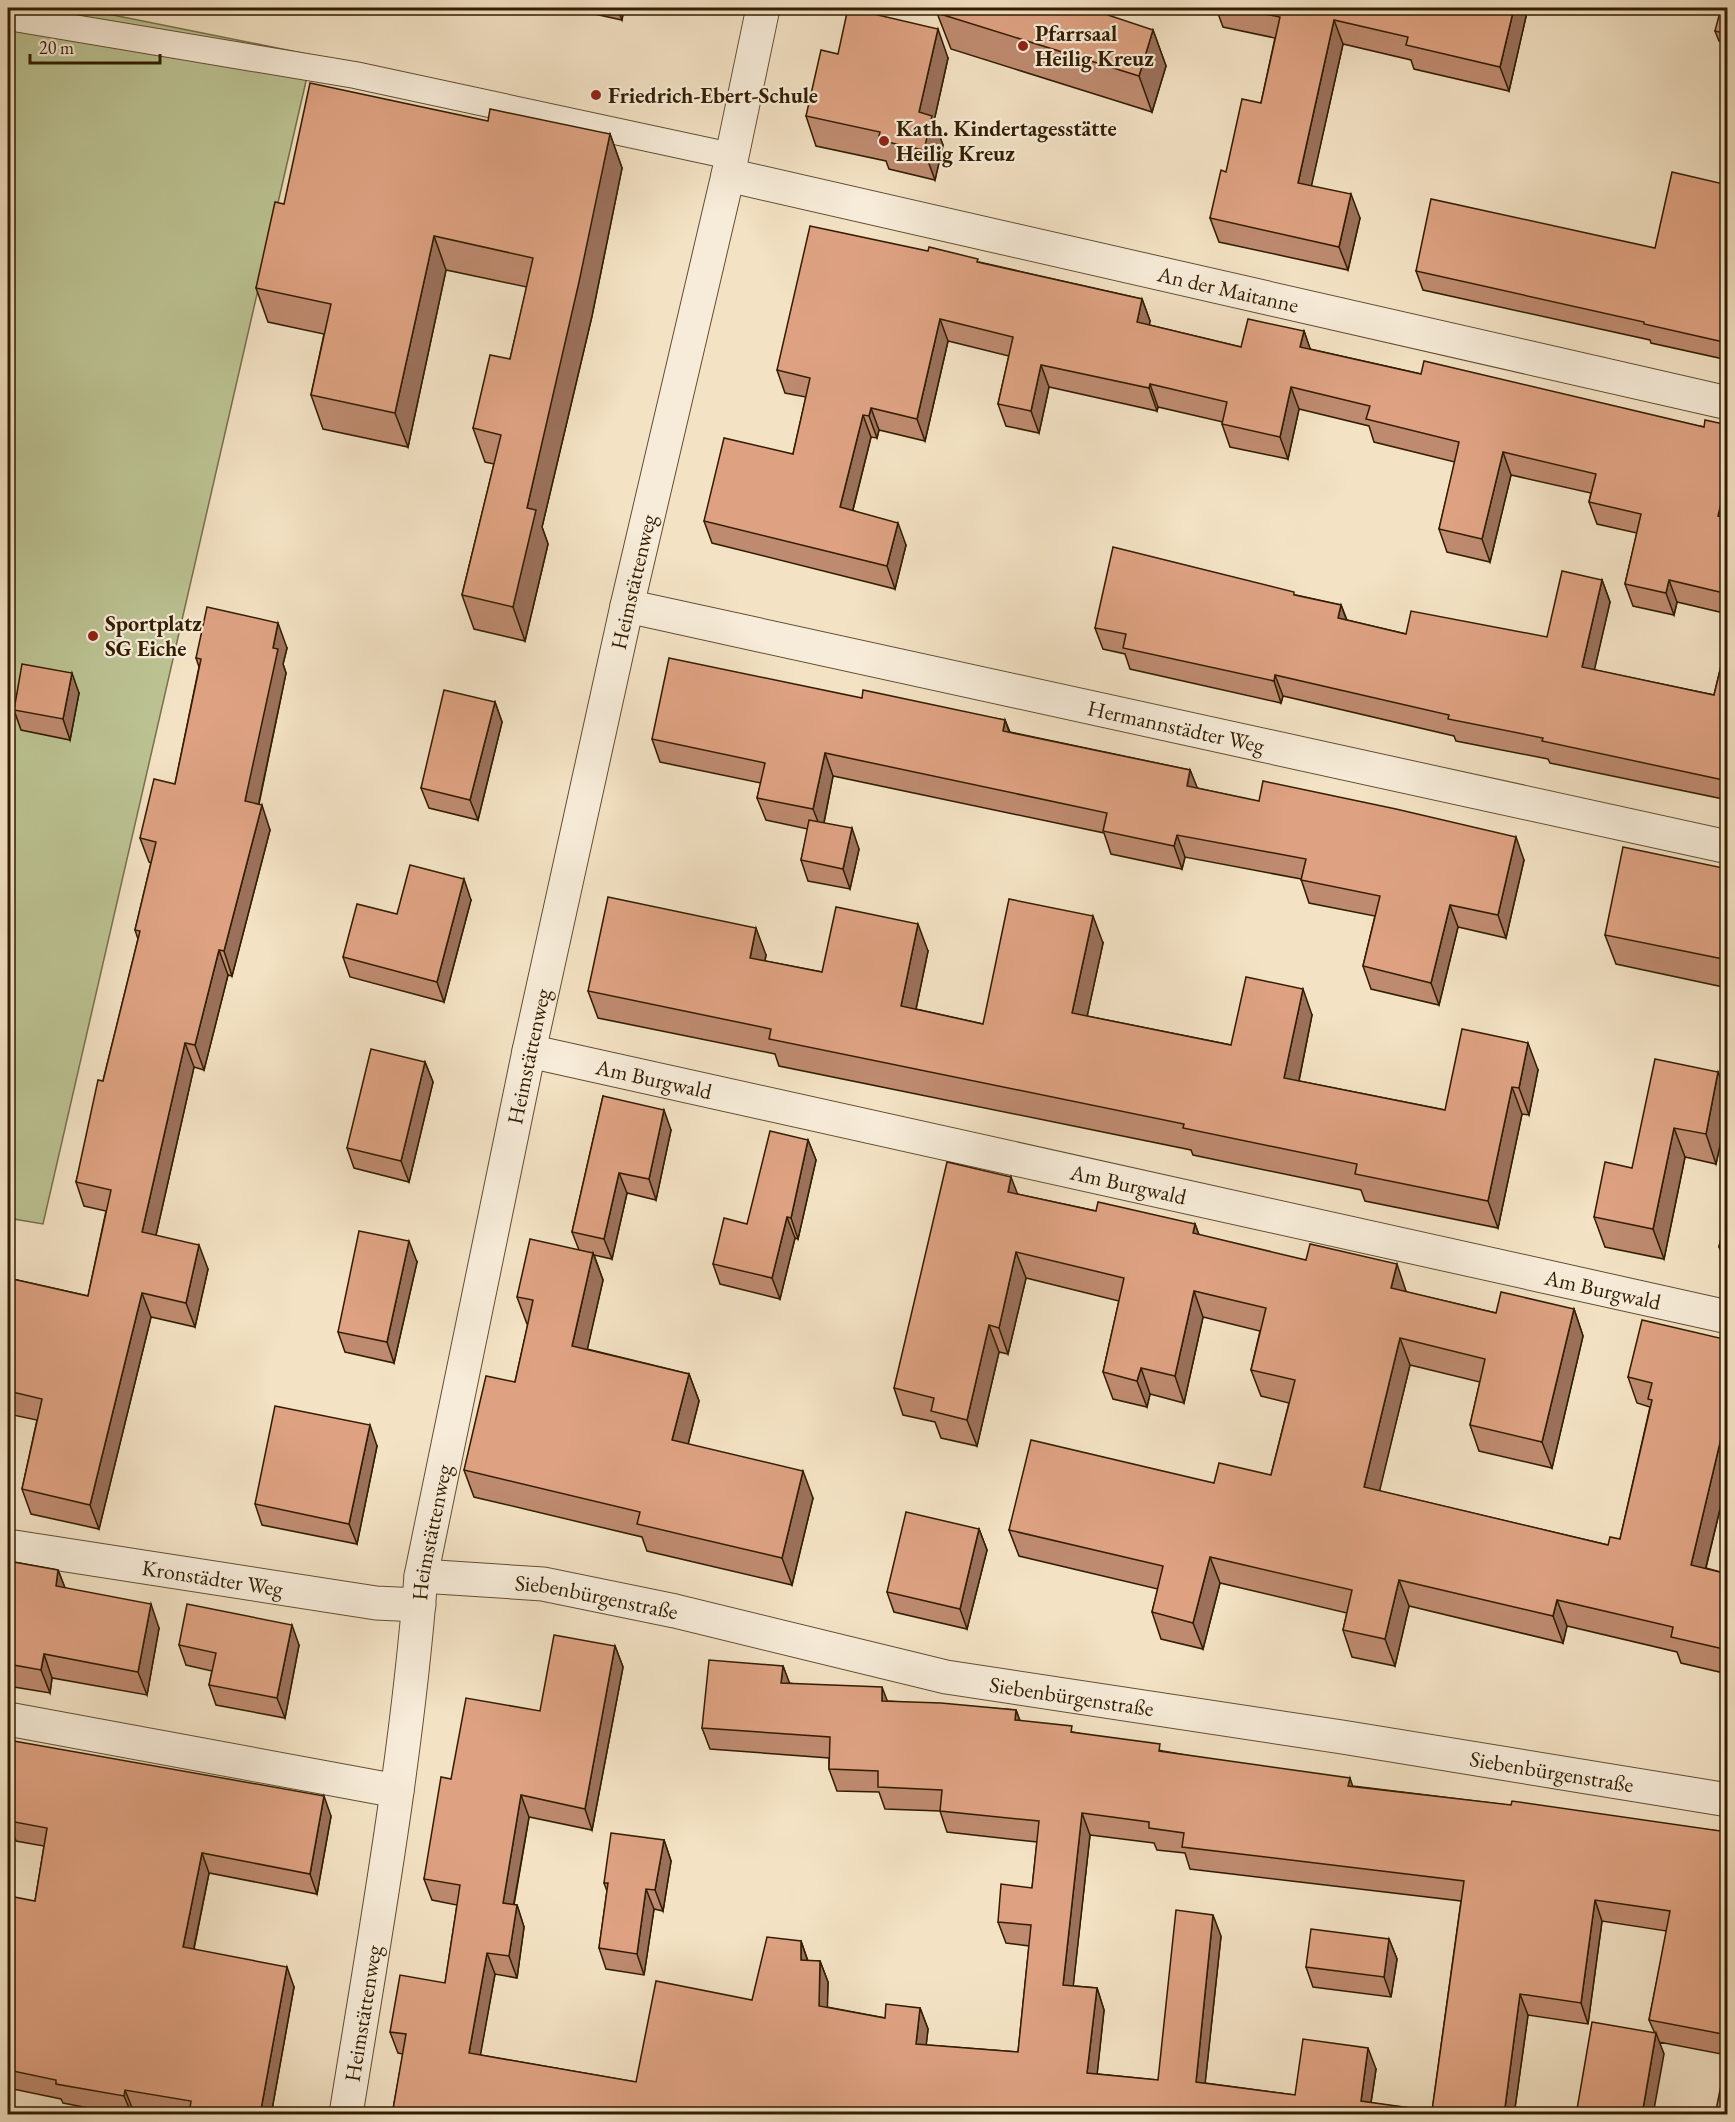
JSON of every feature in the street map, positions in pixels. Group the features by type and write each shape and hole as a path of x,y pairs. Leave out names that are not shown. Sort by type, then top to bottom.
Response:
{"street":[{"name":"Heimstättenweg","path":"346,2115 398,1791 420,1590 529,1052 627,606 763,8"},
{"name":"An der Maitanne","path":"729,165 1728,404"},
{"name":"Hermannstädter Weg","path":"627,606 1728,847"},
{"name":"Am Burgwald","path":"529,1052 1728,1317"},
{"name":"Kronstädter Weg","path":"8,1546 376,1603 420,1590"},
{"name":"Siebenbürgenstraße","path":"420,1590 543,1584 675,1611 946,1677 1342,1737 1728,1800"},
{"path":"8,1719 398,1791"}],"lane":[{"path":"8,17 355,75 729,165"}],"green space":[{"name":"Sportplatz SG Eiche","path":"8,8 78,8 312,55 43,1224 8,1218"}],"building":[{"name":"Kath. Kindertagesstätte Heilig Kreuz","path":"848,8 938,29 919,112 932,116 924,150 878,140 880,132 806,116 821,50 838,54"},
{"path":"939,8 1087,8 1153,30 1139,76 937,13"},
{"path":"1235,8 1514,8 1500,67 1406,45 1408,37 1334,20 1298,183 1351,194 1339,247 1210,218 1221,170 1226,172 1242,99 1261,103 1280,17"},
{"path":"1721,8 1728,8 1728,34 1715,31"},
{"path":"310,83 488,121 490,109 610,134 579,282 527,508 536,510 513,607 462,595 501,435 473,428 490,355 510,359 533,258 434,236 395,413 311,395 331,304 256,288 275,202 284,204"},
{"path":"1672,172 1728,185 1728,343 1416,271 1431,199 1655,248"},
{"path":"810,226 928,251 929,247 978,259 977,262 1142,299 1137,322 1241,347 1248,319 1304,331 1300,347 1421,374 1424,361 1704,427 1705,420 1728,425 1728,475 1718,516 1728,519 1728,594 1669,580 1666,593 1625,584 1641,514 1589,502 1596,474 1503,452 1482,539 1439,529 1459,442 1366,419 1370,406 1291,387 1280,437 1222,424 1227,402 1150,384 1149,388 1041,365 1031,411 998,404 1013,337 940,319 917,419 871,408 869,416 863,415 840,507 898,523 887,566 704,521 724,438 793,454 810,378 777,370"},
{"path":"1113,547 1294,592 1294,595 1341,605 1338,618 1406,634 1411,611 1547,637 1562,571 1602,580 1582,667 1714,695 1728,637 1728,781 1542,741 1543,738 1448,719 1449,715 1275,675 1274,681 1123,648 1126,634 1095,628"},
{"path":"207,607 278,623 273,648 278,649 245,801 262,805 224,951 219,950 195,1045 185,1043 142,1232 199,1245 186,1303 142,1293 90,1505 22,1489 42,1399 8,1391 8,1278 88,1296 111,1190 76,1182 98,1080 103,1081 140,931 135,930 156,842 140,838 154,779 175,784 201,659 196,658"},
{"path":"669,658 862,698 863,690 1005,720 1003,731 1190,770 1187,786 1259,801 1263,781 1516,837 1498,915 1450,905 1431,983 1363,966 1380,896 1301,880 1306,859 1177,835 1174,846 1103,831 1107,813 825,753 813,809 757,798 765,763 652,739"},
{"path":"22,664 72,673 63,719 14,710"},
{"path":"444,690 495,702 470,800 421,788"},
{"path":"809,820 852,828 843,869 801,860"},
{"path":"1623,847 1728,869 1728,960 1605,935"},
{"path":"410,865 464,879 437,982 343,957 357,904 397,914"},
{"path":"608,897 756,928 750,958 822,972 836,907 918,924 901,1006 983,1024 1009,899 1093,916 1072,1013 1231,1045 1246,977 1303,989 1284,1078 1445,1110 1462,1029 1528,1043 1519,1088 1512,1087 1488,1201 1355,1174 1357,1164 1183,1128 1184,1124 769,1039 771,1029 588,991"},
{"path":"371,1049 425,1062 401,1161 347,1148"},
{"path":"1655,1059 1718,1072 1706,1134 1674,1128 1653,1229 1594,1217 1605,1162 1632,1168"},
{"path":"603,1096 664,1110 649,1179 619,1173 604,1239 572,1232"},
{"path":"770,1131 808,1140 791,1218 787,1217 772,1278 713,1264 724,1218 747,1224"},
{"path":"947,1162 1011,1177 1008,1192 1096,1211 1098,1202 1195,1224 1193,1233 1306,1260 1310,1244 1397,1264 1391,1288 1496,1313 1501,1292 1574,1309 1542,1442 1470,1425 1485,1359 1400,1338 1364,1487 1608,1545 1610,1537 1620,1539 1652,1400 1648,1399 1652,1383 1628,1377 1642,1320 1728,1340 1728,1409 1691,1565 1728,1574 1728,1650 1671,1637 1673,1627 1557,1600 1553,1616 1399,1580 1385,1639 1343,1630 1352,1590 1210,1557 1193,1623 1152,1612 1163,1566 1009,1530 1031,1440 1214,1483 1219,1463 1271,1475 1295,1380 1251,1370 1266,1308 1194,1291 1175,1376 1141,1368 1137,1381 1103,1372 1124,1278 1016,1252 999,1328 989,1325 967,1420 931,1411 934,1398 894,1388"},
{"path":"1728,1208 1728,1249 1719,1247"},
{"path":"359,1231 409,1241 387,1342 338,1332"},
{"path":"530,1239 593,1253 572,1346 689,1374 672,1440 803,1471 782,1558 637,1524 640,1512 464,1470 486,1376 515,1382 533,1300 517,1297"},
{"path":"275,1406 370,1425 349,1524 255,1504"},
{"path":"906,1512 979,1529 960,1609 887,1592"},
{"path":"8,1561 58,1570 56,1586 151,1604 138,1672 44,1654 41,1670 8,1664"},
{"path":"187,1604 292,1625 277,1698 209,1685 216,1653 179,1645"},
{"path":"554,1635 615,1646 585,1809 521,1795 503,1903 517,1905 509,1956 487,1953 469,2053 636,2082 656,1981 752,2000 767,1937 801,1941 801,1960 820,1961 819,2006 885,2018 886,2004 920,2008 916,2044 1018,2052 1031,1925 998,1922 1001,1884 1032,1888 1039,1821 940,1811 942,1790 878,1787 878,1771 829,1769 830,1737 702,1728 709,1660 783,1666 781,1683 882,1687 882,1701 941,1703 1016,1710 1015,1720 1072,1726 1071,1732 1160,1744 1159,1751 1350,1778 1348,1786 1511,1805 1512,1801 1727,1832 1728,1828 1728,2035 1649,2020 1670,1911 1595,1900 1581,2003 1520,1994 1504,2115 392,2115 406,2034 390,2032 400,1975 445,1983 460,1885 424,1879 441,1777 451,1779 466,1698 540,1711","holes":["1082,1813 1149,1822 1149,1828 1184,1833 1182,1847 1464,1881 1432,2111 1361,2101 1368,2048 1303,2039 1295,2095 1196,2082 1213,1915 1176,1910 1158,2080 1087,2073 1097,1988 1063,1985"]},
{"path":"8,1740 324,1796 310,1874 202,1853 183,1947 287,1967 260,2115 221,2115 190,2108 191,2101 125,2090 124,2096 56,2084 56,2080 8,2070 9,1896 35,1901 47,1828 9,1821"},
{"path":"611,1833 664,1840 655,1890 646,1889 637,1954 599,1948 608,1883 604,1883"},
{"path":"1311,1929 1389,1939 1384,1977 1306,1967"},
{"path":"1592,2022 1656,2033 1642,2115 1576,2115"},
{"path":"1728,2051 1728,2115 1715,2115"}],"place":[{"name":"Pfarrsaal Heilig Kreuz","path":"1023,46"},
{"name":"Friedrich-Ebert-Schule","path":"596,95"},
{"name":"Kath. Kindertagesstätte Heilig Kreuz","path":"884,141"},
{"name":"Sportplatz SG Eiche","path":"93,636"}]}
